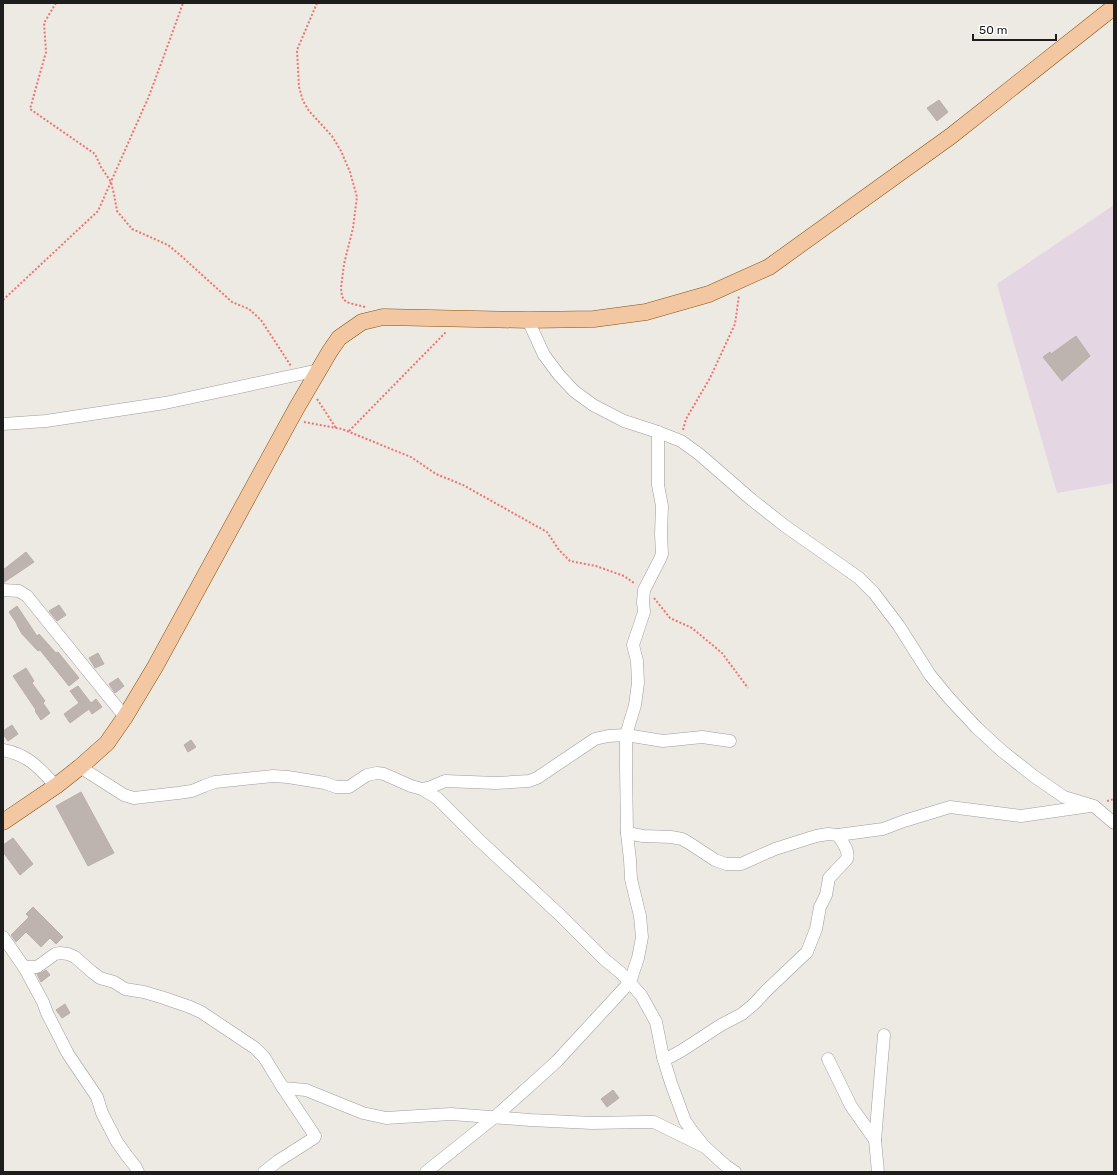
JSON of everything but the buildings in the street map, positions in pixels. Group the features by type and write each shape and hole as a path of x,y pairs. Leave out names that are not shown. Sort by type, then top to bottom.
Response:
{"main road":[{"path":"3,822 56,786 107,743 125,717 159,660 309,387 339,338 362,322 384,317 528,320 594,319 646,312 709,294 769,267 951,136 1114,7"}],"street":[{"path":"528,320 544,355 559,375 574,391 593,405 624,421 681,441 699,454 752,500 859,578 874,593 898,626 930,675 977,728 1002,751 1035,777 1064,797 1094,806 1114,823"},
{"path":"3,424 46,421 164,403 319,370"},
{"path":"426,1172 496,1116 557,1061 630,982 638,958 642,937 640,916 631,879 627,833 626,735 635,705 638,683 637,661 633,645 644,612 644,590 662,554 662,506 658,485 658,432"},
{"path":"3,590 19,591 26,596 125,717"},
{"path":"422,789 445,781 496,783 529,781 537,778 595,739 608,736 626,735 663,741 702,737 730,741"},
{"path":"3,750 24,757 37,766 56,786"},
{"path":"80,767 124,795 134,798 178,794 192,791 215,782 273,776 325,783 336,787 349,787 366,775 377,773 384,774 411,786 422,789 437,798 479,840 630,982 641,995 656,1022 663,1057 685,1121 704,1146 735,1172"},
{"path":"627,833 643,836 682,839 715,860 726,864 741,864 775,849 816,836 828,834 838,835 883,829 904,821 950,808 1021,816 1094,806"},
{"path":"663,1057 681,1052 720,1025 742,1014 806,952 816,929 820,906 826,895 829,878 848,856 847,850 838,835"},
{"path":"3,937 8,952 24,967 68,1054 97,1096 102,1113 117,1142 138,1172"},
{"path":"24,967 37,967 55,954 68,954 75,957 96,976 114,982 125,989 157,996 201,1012 255,1048 264,1057 282,1088 315,1136 264,1172"},
{"path":"878,1172 875,1140 884,1035"},
{"path":"828,1059 851,1106 875,1140"},
{"path":"282,1088 306,1090 363,1113 386,1118 451,1114 592,1123 654,1122 704,1146"}],"path":[{"path":"56,3 44,23 46,52 30,109 95,154 101,167 111,182 117,211 132,230 168,245 232,302 249,309 261,320 297,375"},
{"path":"3,300 98,211 148,96 183,3"},
{"path":"317,3 297,50 299,87 303,101 332,136 350,172 357,197 353,228 344,264 341,288 344,300 349,303 366,307"},
{"path":"681,441 686,418 710,378 735,324 740,280"},
{"path":"349,431 460,319"},
{"path":"309,387 336,428"},
{"path":"291,420 349,431 411,457 436,474 463,485 547,532 559,550 570,561 596,566 624,576 656,599 670,618 692,628 722,653 748,688"}],"shaded area":[{"path":"1114,205 1114,483 1057,493 997,284"}]}
